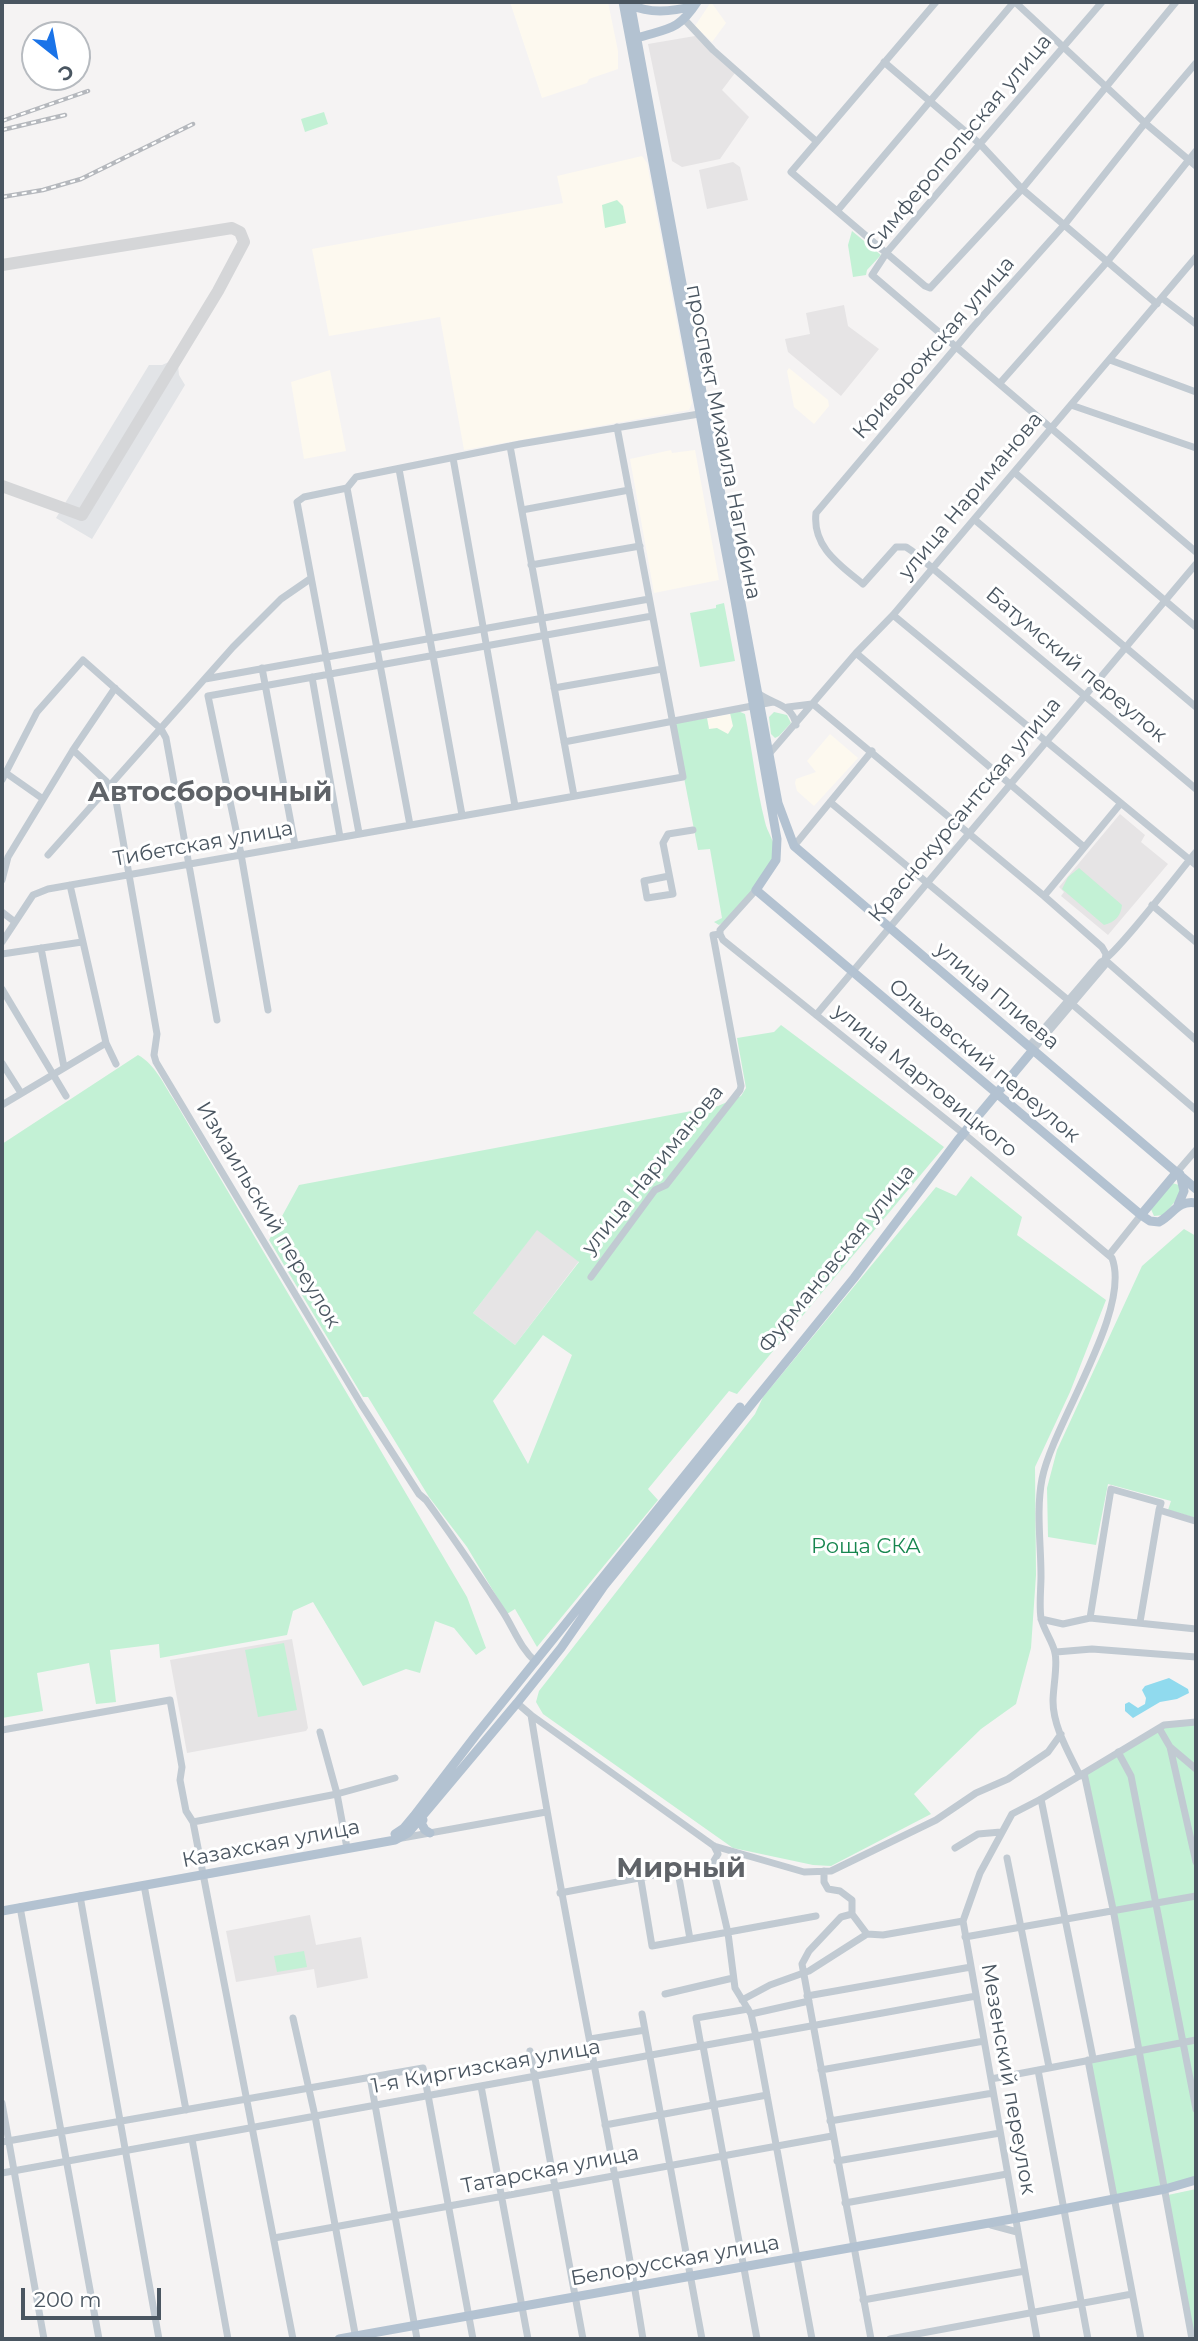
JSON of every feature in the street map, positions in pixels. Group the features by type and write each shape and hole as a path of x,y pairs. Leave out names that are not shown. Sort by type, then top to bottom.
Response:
{"main road":[{"path":"630,8 679,10 696,4"},
{"path":"633,35 668,29 685,20 696,4"},
{"name":"проспект Михаила Нагибина","path":"630,8 699,414 757,713 777,839 776,860 756,890"},
{"path":"665,10 670,19 668,29"},
{"path":"679,10 685,20"},
{"name":"проспект Михаила Нагибина","path":"633,35 758,693 757,713 765,734 781,816 794,846"},
{"name":"улица Плиева","path":"794,846 1196,1188"},
{"name":"Ольховский переулок","path":"756,890 1141,1215"},
{"name":"Фурмановская улица","path":"601,1584 854,1278 962,1132 1031,1048"},
{"path":"1179,1173 1184,1191 1178,1205 1160,1222 1150,1221 1141,1215 1179,1173"},
{"path":"1178,1205 1196,1203"},
{"path":"367,1843 395,1835 404,1828 476,1735 601,1584"},
{"path":"395,1840 408,1833 422,1818 545,1669 601,1584"},
{"path":"536,1662 545,1669"},
{"path":"476,1735 485,1743"},
{"path":"422,1818 425,1830 430,1833"},
{"name":"Казахская улица","path":"2,1911 395,1840"},
{"name":"Белорусская улица","path":"339,2339 1115,2201 1196,2182"}],"street":[{"path":"936,2 791,172 930,288 1022,189 1104,86 1176,2"},
{"path":"838,210 1015,2 1104,86 1196,166"},
{"name":"Симферопольская улица","path":"957,347 872,275 887,252 1102,2"},
{"path":"685,20 816,141"},
{"path":"884,62 980,145 1022,189 1107,262 1196,324"},
{"name":"Криворожская улица","path":"933,569 906,547 896,547 863,584 825,549 816,531 816,513 1065,224 1196,63"},
{"path":"1000,383 1107,262 1196,151"},
{"name":"улица Нариманова","path":"769,754 856,653 894,615 1196,257"},
{"path":"957,347 1196,552"},
{"path":"1110,360 1196,392"},
{"path":"1071,405 1196,448"},
{"path":"359,834 297,502 347,488 356,477 510,446 699,414"},
{"path":"617,427 672,721"},
{"path":"510,446 574,796"},
{"path":"453,458 515,806"},
{"path":"399,469 462,815"},
{"path":"1014,472 1196,627"},
{"path":"347,488 410,824"},
{"path":"522,510 629,490"},
{"path":"975,520 1196,707"},
{"path":"531,565 640,546"},
{"name":"Краснокурсантская улица","path":"816,1015 1196,564"},
{"name":"Батумский переулок","path":"933,569 1196,789"},
{"path":"48,855 205,679 281,599 310,579"},
{"path":"205,679 649,599"},
{"path":"894,615 1193,863"},
{"path":"208,696 652,616"},
{"path":"856,653 1084,847"},
{"path":"43,799 4,777 41,706 83,660 161,729 166,738 217,1020"},
{"path":"262,668 295,845"},
{"path":"554,688 662,669"},
{"path":"312,677 340,837"},
{"path":"199,686 208,696 241,854 268,1010"},
{"path":"2,880 8,857 73,750 115,688"},
{"path":"758,693 788,707 813,704 1044,895 1102,947 1106,954 1105,960 1196,1040"},
{"path":"564,742 672,721 757,713 773,702"},
{"path":"788,707 796,725"},
{"path":"757,713 765,734 774,738 785,737"},
{"name":"Тибетская улица","path":"2,942 33,895 48,889 683,777 672,721"},
{"path":"73,750 110,787"},
{"path":"794,846 872,751"},
{"name":"Измаильский переулок","path":"110,787 114,795 157,1034 154,1055 156,1062 368,1414 419,1494 469,1560 525,1651 536,1662"},
{"path":"830,802 1196,1110"},
{"path":"1044,895 1121,803"},
{"path":"669,876 663,842 668,834 693,830"},
{"name":"Фурмановская улица","path":"1031,1048 1105,965 1105,960 1153,905 1193,863 1196,852"},
{"path":"70,885 106,1044 116,1064"},
{"path":"720,934 720,930 756,890"},
{"path":"1153,905 1196,942"},
{"path":"2,912 15,922"},
{"name":"улица Нариманова","path":"591,1277 655,1190 666,1185 740,1090 713,936 720,934"},
{"name":"улица Мартовицкого","path":"720,934 723,940 1110,1255"},
{"path":"2,954 82,942"},
{"path":"41,948 64,1068"},
{"path":"2,989 66,1096"},
{"path":"2,1105 106,1044"},
{"path":"2,1063 21,1093"},
{"path":"1179,1173 1196,1150"},
{"path":"1141,1215 1110,1255 1114,1273 1108,1316 1050,1453 1042,1480 1041,1619 1048,1640 1056,1652 1053,1704 1061,1734 1082,1775 1113,1909 1138,2050 1192,2319 1192,2339"},
{"path":"1090,1619 1111,1489 1161,1503 1140,1622"},
{"path":"1159,1510 1195,1521"},
{"path":"1041,1619 1063,1624 1090,1619 1196,1629"},
{"path":"1056,1652 1092,1648 1196,1657"},
{"path":"2,1730 170,1700 183,1767 180,1780 186,1811 193,1822 293,2339"},
{"path":"517,1703 714,1846 804,1872 831,1871 936,1820 976,1793 1008,1779 1048,1752 1061,1734"},
{"path":"531,1715 560,1893 590,2039 643,2339"},
{"path":"743,2000 770,1985 802,1974 867,1934 883,1935 962,1921 980,1873 1012,1814 1164,1725 1196,1722"},
{"path":"1159,1728 1170,1747 1196,1862"},
{"path":"320,1732 337,1794 347,1848"},
{"path":"1170,1747 1196,1769"},
{"path":"1118,1752 1131,1776 1158,1902 1196,2109"},
{"path":"193,1822 337,1794 395,1778"},
{"path":"1041,1799 1066,1918 1141,2339"},
{"name":"Казахская улица","path":"395,1840 546,1812"},
{"path":"955,1848 978,1834 1001,1832"},
{"path":"714,1846 718,1854 712,1864 728,1933 734,1988 750,2012 757,2036 812,2339"},
{"path":"1007,1858 1049,2067"},
{"path":"560,1893 641,1880 712,1864"},
{"path":"824,1871 824,1882 828,1889 840,1891 852,1900 852,1914 867,1934"},
{"path":"678,1872 690,1939"},
{"path":"641,1880 652,1946 816,1916"},
{"path":"144,1885 186,2110"},
{"path":"80,1896 159,2339"},
{"path":"965,1937 1196,1896"},
{"path":"20,1907 99,2339"},
{"path":"852,1914 841,1917 809,1951 802,1964 802,1974 871,2339"},
{"name":"Мезенский переулок","path":"962,1921 1037,2339"},
{"path":"757,2339 696,2018 750,2012 971,1967"},
{"path":"665,1994 733,1978"},
{"name":"1-я Киргизская улица","path":"2,2173 976,1996"},
{"path":"642,2014 702,2339"},
{"path":"293,2018 315,2116 356,2338"},
{"path":"590,2039 645,2030"},
{"path":"990,2079 1196,2040"},
{"path":"821,2070 984,2041"},
{"path":"530,2051 583,2339"},
{"path":"5,2142 423,2068 472,2339"},
{"path":"1038,2070 1088,2339"},
{"path":"370,2077 417,2339"},
{"path":"481,2086 528,2339"},
{"path":"830,2121 993,2093"},
{"path":"605,2125 767,2095"},
{"path":"2,2104 5,2142 15,2171 44,2339"},
{"path":"837,2161 1000,2133"},
{"name":"Татарская улица","path":"274,2238 832,2136"},
{"path":"192,2139 228,2339"},
{"path":"845,2203 1007,2174"},
{"path":"984,2224 1017,2232"},
{"path":"863,2300 1025,2271"},
{"path":"890,2339 1132,2294"}],"shaded area":[{"path":"510,2 608,2 618,51 618,69 542,98"},
{"path":"711,2 726,23 712,42 695,26"},
{"path":"695,36 735,73 722,90 749,117 720,159 682,167 672,161 648,44"},
{"path":"642,156 647,163 692,403 689,410 464,450 440,317 329,336 312,249 563,203 557,176"},
{"path":"733,162 740,167 748,200 707,209 699,170"},
{"path":"844,305 848,326 879,349 841,396 788,352 785,339 810,334 806,313"},
{"path":"169,362 178,365 179,375 185,385 92,539 56,518 149,365"},
{"path":"789,368 828,400 829,406 814,424 794,407 787,371"},
{"path":"330,370 346,451 304,459 291,382"},
{"path":"671,450 672,453 695,450 719,580 654,593 630,459"},
{"path":"731,714 733,726 728,734 709,729 707,718"},
{"path":"830,734 858,758 814,806 797,791 795,783 796,779 816,772 807,761"},
{"path":"1120,814 1145,835 1141,842 1168,864 1108,935 1061,896 1064,892 1059,887"},
{"path":"537,1229 579,1261 515,1345 473,1313"},
{"path":"292,1639 308,1728 306,1731 187,1753 170,1660"},
{"path":"310,1915 316,1945 361,1937 368,1978 317,1988 314,1969 236,1982 226,1931"}],"green space":[{"path":"324,112 328,124 305,132 301,119"},
{"path":"617,200 623,206 626,223 605,228 602,205"},
{"path":"852,231 881,255 867,270 866,275 853,277 848,245"},
{"path":"724,603 735,661 700,667 690,613 716,608 716,605"},
{"path":"738,711 745,714 762,809 775,853 751,892 719,925 714,922 722,918 710,849 698,850 674,726 676,723 707,718 709,729 717,728 728,734 733,726 730,713"},
{"path":"774,712 787,715 791,723 775,738 771,734 769,717"},
{"path":"1079,868 1122,905 1117,918 1104,925 1062,889 1068,877"},
{"path":"781,1025 944,1147 737,1394 729,1391 648,1489 658,1500 537,1647 515,1609 507,1614 467,1547 429,1497 368,1397 363,1397 269,1240 299,1185 718,1106 741,1096 746,1088 737,1038 774,1032","holes":["537,1230 579,1262 515,1345 473,1313","543,1335 572,1355 528,1464 493,1401"]},
{"path":"138,1055 154,1069 174,1100 467,1597 486,1648 476,1655 454,1628 435,1621 420,1673 406,1669 363,1686 313,1602 293,1611 287,1635 160,1658 159,1644 110,1650 116,1702 96,1704 89,1663 37,1673 43,1711 2,1718 2,1144"},
{"name":"Роща СКА","path":"971,1176 1022,1217 1017,1235 1106,1300 1070,1392 1035,1467 1036,1575 1031,1648 1016,1704 981,1729 914,1794 931,1814 831,1866 813,1865 733,1848 543,1714 536,1702 539,1691 755,1414 763,1397 936,1187 956,1196"},
{"path":"1172,1183 1179,1185 1181,1194 1164,1215 1154,1216 1150,1207"},
{"path":"1184,1229 1196,1236 1196,1518 1168,1510 1171,1501 1108,1484 1096,1545 1048,1537 1047,1488 1057,1450 1142,1266"},
{"path":"284,1643 297,1710 258,1717 245,1650"},
{"path":"1196,1721 1196,2178 1113,2197 1087,2060 1137,2052 1087,1773 1170,1724"},
{"path":"304,1951 307,1967 277,1972 274,1956"},
{"path":"1196,2189 1196,2339 1193,2339 1168,2195"}],"water":[{"path":"1169,1678 1188,1689 1189,1693 1177,1699 1160,1702 1133,1718 1125,1711 1125,1704 1129,1702 1138,1708 1145,1704 1146,1698 1142,1690 1145,1686"}],"taxiway":[{"path":"2,265 232,228 240,232 244,242 218,291 82,515 2,486"}],"railway":[{"path":"2,121 88,91"},
{"path":"2,130 65,115"},
{"path":"2,197 43,190 81,179 193,124"}],"district":[{"name":"Автосборочный","path":"210,793"},
{"name":"Мирный","path":"681,1869"}]}
